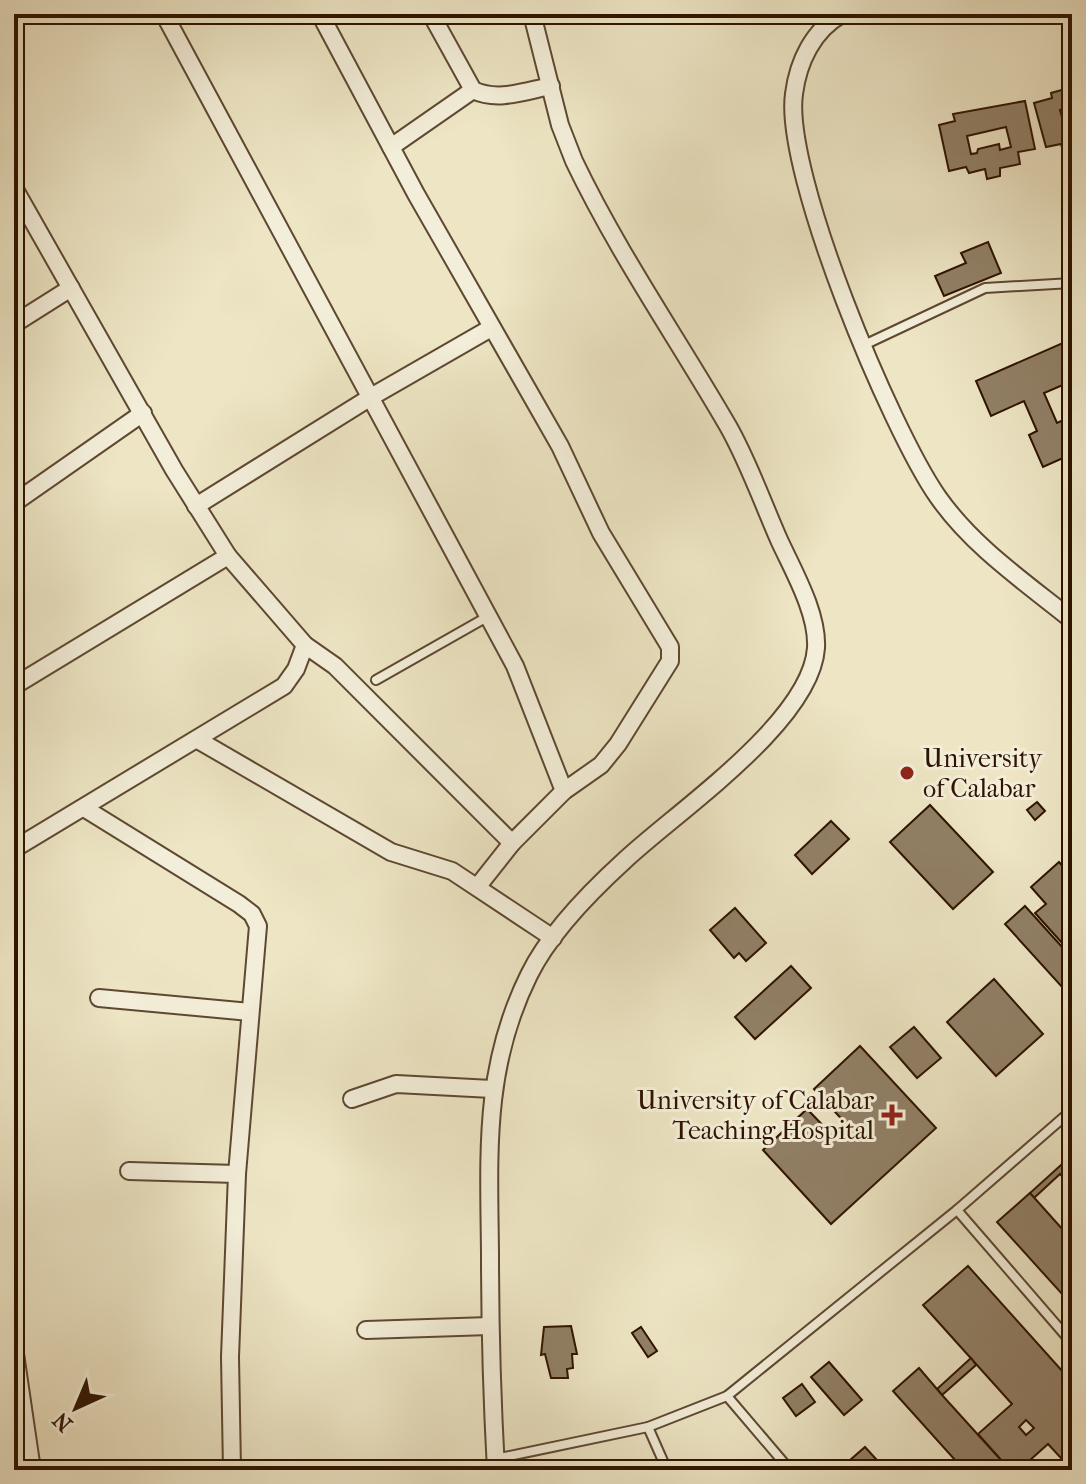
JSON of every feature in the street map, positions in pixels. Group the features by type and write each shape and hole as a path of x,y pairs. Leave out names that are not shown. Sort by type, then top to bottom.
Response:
{"street":[{"path":"164,14 515,666 564,791"},
{"path":"320,14 491,328 560,446 601,533 670,647 670,661 618,744 601,765 564,791 512,843 478,886"},
{"path":"431,14 473,90 501,96 551,86"},
{"path":"495,1465 488,1124 503,1038 516,1003 531,971 553,938 622,862 769,736 790,706 816,648 810,614 730,431 590,194 560,125 532,14"},
{"path":"842,14 828,22 810,44 794,95 794,131 799,160 839,285 912,453 938,496 966,531 1072,620"},
{"path":"391,147 473,90"},
{"path":"14,188 196,506 228,556 305,645 335,666 512,843"},
{"path":"14,324 71,288"},
{"path":"196,506 371,397 491,328"},
{"path":"14,503 143,413"},
{"path":"14,686 228,556"},
{"path":"14,849 284,686 296,669 305,645"},
{"path":"198,740 382,848 452,871 553,938"},
{"path":"84,808 252,914 258,926 237,1174 230,1357 232,1470"},
{"path":"99,998 250,1012"},
{"path":"352,1099 396,1084 492,1089"},
{"path":"129,1171 237,1174"},
{"path":"366,1330 490,1326"},
{"path":"14,1347 32,1470"}],"lane":[{"path":"864,345 985,288 1072,283"},
{"path":"376,680 487,617"},
{"path":"495,1465 648,1427 727,1396 957,1210 1072,1110"},
{"path":"957,1210 1072,1343"},
{"path":"727,1396 790,1470"},
{"path":"648,1427 667,1470"}],"building":[{"path":"1072,87 1072,107 1060,110 1066,131 1072,129 1072,148 1063,151 1061,144 1046,147 1034,103 1052,98 1051,93"},
{"path":"1025,101 1035,149 1018,152 1020,164 1000,168 1000,176 987,179 985,169 969,173 966,167 949,171 939,125 955,121 953,114","holes":["1006,127 1011,147 1000,150 999,144 971,154 967,136"]},
{"path":"988,242 1001,273 944,296 935,276 966,263 961,253"},
{"path":"1072,339 1072,381 1044,393 1057,423 1072,416 1072,454 1043,467 1029,435 1037,431 1024,401 991,416 976,381"},
{"path":"1037,802 1045,811 1035,820 1027,810"},
{"path":"930,805 993,872 953,909 890,842"},
{"path":"831,821 849,839 812,874 795,855"},
{"path":"1059,862 1072,877 1071,953 1035,913 1046,904 1031,887"},
{"path":"1025,906 1072,958 1072,998 1005,924"},
{"path":"735,908 766,943 746,961 739,953 734,958 710,930"},
{"path":"791,966 811,988 755,1039 735,1017"},
{"path":"994,979 1043,1034 996,1076 947,1022"},
{"path":"914,1027 941,1058 917,1078 890,1047"},
{"path":"860,1046 936,1128 831,1224 763,1150 807,1109 835,1138 848,1126 814,1089"},
{"path":"1072,1155 1072,1164 1067,1169 1072,1174 1072,1187 1060,1174 1034,1198 1030,1193"},
{"path":"1030,1193 1072,1240 1072,1305 997,1222"},
{"path":"968,1266 1072,1382 1072,1470 1048,1444 1019,1470 1010,1470 978,1434 1012,1404 923,1305","holes":["1026,1420 1034,1428 1026,1435 1019,1427"]},
{"path":"571,1326 577,1354 572,1354 573,1368 567,1369 568,1378 551,1378 545,1354 541,1355 544,1327"},
{"path":"641,1327 657,1351 648,1357 632,1333"},
{"path":"971,1358 976,1365 942,1395 937,1389"},
{"path":"829,1362 862,1400 844,1415 811,1377"},
{"path":"919,1368 1010,1470 964,1470 893,1391"},
{"path":"802,1384 815,1402 796,1416 783,1398"},
{"path":"865,1447 886,1470 845,1470 842,1467"}],"place":[{"name":"University of Calabar","path":"907,773"},
{"name":"University of Calabar Teaching Hospital","path":"892,1115"}]}
